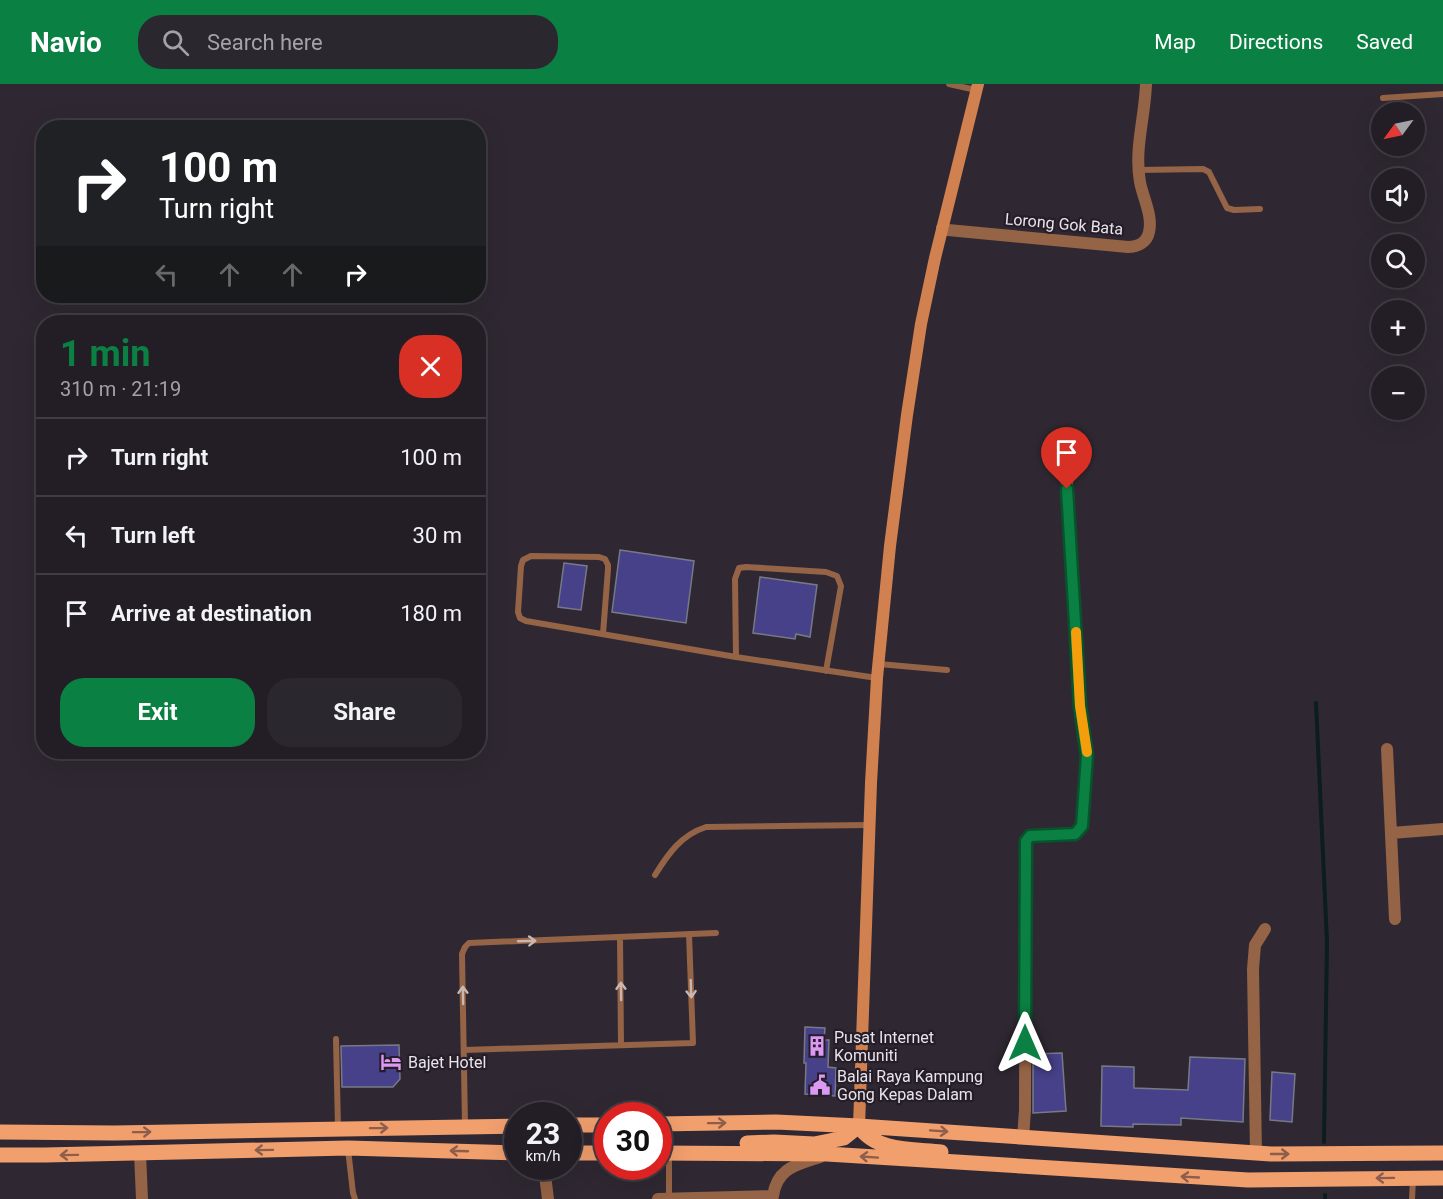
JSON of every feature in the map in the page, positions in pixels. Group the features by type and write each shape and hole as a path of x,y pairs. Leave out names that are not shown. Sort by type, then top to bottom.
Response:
{"main road":[{"path":"977,87 921,324 890,546 877,678 868,825 859,1126 872,1140 882,1145 968,1154 1002,1165"},
{"path":"672,1124 776,1122 859,1126 1252,1153 1443,1153"},
{"path":"0,1132 504,1126"},
{"path":"714,1153 738,1143 814,1144 838,1140 849,1135 859,1126"},
{"path":"0,1155 348,1148 504,1153"},
{"path":"672,1153 826,1155 1248,1180 1443,1178"},
{"path":"1248,1180 1252,1153"}],"street":[{"name":"Lorong Gok Bata","path":"942,228 1137,246 1145,241 1149,235 1151,223 1138,163 1146,84"},
{"path":"1023,1138 1026,841 1030,836 1075,834 1082,826 1083,819 1087,756 1080,706 1066,468"},
{"path":"1387,749 1395,919"},
{"path":"1391,833 1443,829"},
{"path":"1252,1153 1253,969 1255,945 1265,929"},
{"path":"140,1153 142,1199"},
{"path":"658,1199 773,1198 774,1186 778,1179 791,1167 826,1155"},
{"path":"546,1180 548,1199"}],"lane":[{"path":"949,84 977,87"},
{"path":"1383,98 1443,94"},
{"path":"1138,170 1203,169 1209,172 1227,208 1260,209"},
{"path":"603,634 608,569 605,559 531,556 523,560 518,612 520,618 526,621 736,657 877,678"},
{"path":"736,657 735,579 739,568 826,572 837,576 841,586 826,671"},
{"path":"879,664 947,670"},
{"path":"655,875 680,841 706,827 868,825"},
{"path":"465,1127 462,954 468,943 716,933"},
{"path":"464,1050 693,1043 689,934"},
{"path":"620,937 621,1045"},
{"path":"336,1039 338,1129"},
{"path":"348,1148 355,1199"},
{"path":"1412,1199 1413,1177"},
{"path":"667,1180 669,1199"}],"building":[{"path":"620,550 694,561 686,623 612,612"},
{"path":"564,563 587,566 581,610 558,607"},
{"path":"760,577 817,585 810,637 796,634 795,639 753,633"},
{"path":"805,1027 825,1028 824,1040 829,1040 828,1067 836,1068 835,1096 805,1094"},
{"path":"399,1045 400,1079 393,1087 342,1087 341,1046"},
{"path":"1062,1053 1066,1111 1033,1113 1033,1054"},
{"path":"1190,1057 1245,1059 1243,1122 1181,1118 1181,1125 1101,1126 1102,1066 1134,1067 1134,1088 1188,1090"},
{"path":"1272,1072 1295,1074 1292,1122 1270,1120"}],"waterway":[{"path":"1316,703 1327,942 1324,1142"}],"slow traffic":[{"path":"1076,632 1080,706 1087,752"}],"place":[{"name":"Pusat Internet Komuniti","path":"817,1046"},
{"name":"Bajet Hotel","path":"391,1062"},
{"name":"Balai Raya Kampung Gong Kepas Dalam","path":"820,1085"}],"route":[{"path":"1025,1043 1026,841 1030,836 1075,834 1082,826 1084,802 1087,746 1080,706 1067,489"}]}
